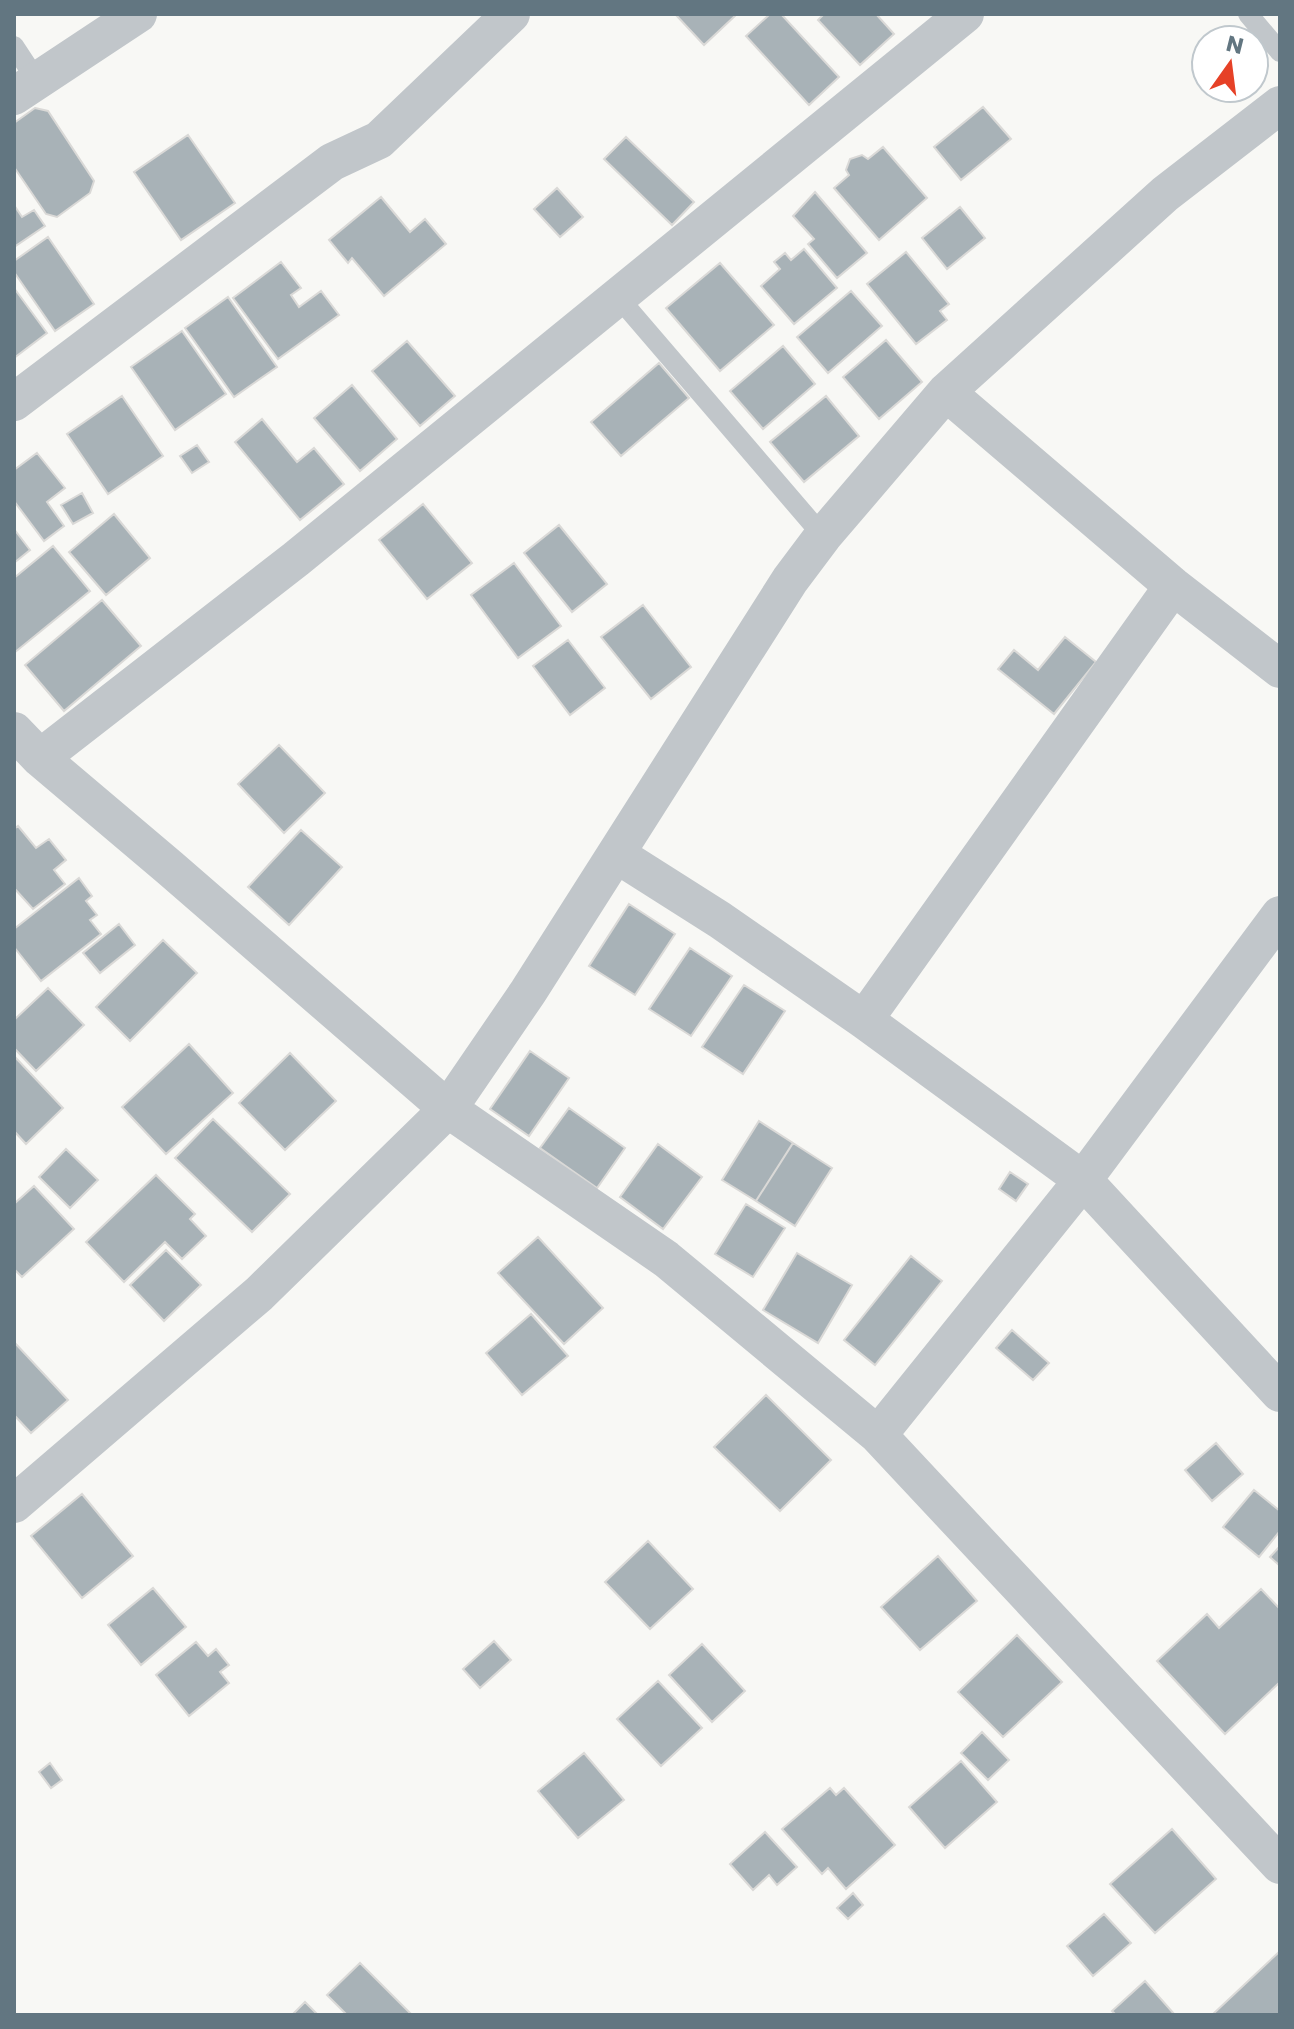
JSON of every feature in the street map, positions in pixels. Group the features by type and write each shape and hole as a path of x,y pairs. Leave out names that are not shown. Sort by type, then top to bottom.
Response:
{"street":[{"path":"25,88 138,14"},
{"path":"14,402 332,162 379,140 511,14"},
{"path":"40,758 296,559 965,14"},
{"path":"14,1504 259,1294 448,1109 528,992 790,580 823,536 946,392 1165,194 1280,105"},
{"path":"946,392 1173,586 1280,669"},
{"path":"864,1020 1173,586"},
{"path":"14,731 40,758 448,1109 666,1259 878,1435 1280,1865"},
{"path":"616,854 720,920 864,1020 1083,1180 1275,1375"},
{"path":"878,1435 1083,1180 1280,915"}],"lane":[{"path":"1248,14 1280,52"},
{"path":"14,46 25,88"},
{"path":"618,297 823,536"}],"building":[{"path":"675,14 737,14 704,45"},
{"path":"770,14 781,14 839,77 809,105 746,36"},
{"path":"824,14 876,14 894,34 860,65 818,20"},
{"path":"983,107 1011,139 961,180 934,147"},
{"path":"35,108 48,111 94,181 90,193 57,217 46,214 14,167 14,123"},
{"path":"188,135 235,203 181,240 134,172"},
{"path":"626,137 694,202 672,225 604,159"},
{"path":"883,147 927,198 879,240 834,188 849,175 846,170 850,159 862,155 868,159"},
{"path":"557,188 583,217 560,237 534,209"},
{"path":"815,192 867,253 837,278 808,244 814,239 793,216"},
{"path":"381,197 410,232 425,219 446,244 384,296 352,258 348,263 329,240"},
{"path":"14,205 22,217 34,210 45,226 14,247"},
{"path":"960,207 985,238 947,269 922,238"},
{"path":"48,237 94,304 55,331 14,272 14,261"},
{"path":"804,249 837,288 794,324 761,286 780,269 774,262 785,253 791,260"},
{"path":"906,252 949,304 940,311 947,320 916,344 867,284"},
{"path":"281,262 301,288 291,295 299,307 321,291 339,315 278,359 233,298"},
{"path":"720,263 774,325 720,371 666,308"},
{"path":"14,288 47,333 14,358"},
{"path":"851,291 882,326 828,373 797,337"},
{"path":"228,297 277,367 234,397 185,328"},
{"path":"182,331 226,394 175,430 131,367"},
{"path":"886,340 922,382 879,419 843,377"},
{"path":"407,341 455,396 420,426 372,371"},
{"path":"783,346 815,384 763,429 730,391"},
{"path":"659,363 689,398 621,456 591,422"},
{"path":"352,385 397,439 360,471 314,418"},
{"path":"122,396 163,456 108,494 67,434"},
{"path":"826,396 859,436 804,482 770,442"},
{"path":"262,419 297,462 314,448 344,484 300,520 235,442"},
{"path":"197,445 209,462 192,473 180,456"},
{"path":"37,453 65,488 47,502 64,526 44,541 14,501 14,470"},
{"path":"82,493 93,513 73,524 61,505"},
{"path":"423,504 472,563 427,599 379,540"},
{"path":"114,514 150,558 106,595 69,552"},
{"path":"559,525 607,584 572,612 524,553"},
{"path":"14,529 30,550 14,563"},
{"path":"53,546 90,591 14,653 14,578"},
{"path":"514,563 561,626 518,658 471,595"},
{"path":"102,600 141,646 64,711 25,665"},
{"path":"643,605 691,667 651,699 601,637"},
{"path":"1065,637 1096,662 1054,714 998,669 1014,650 1038,670"},
{"path":"568,640 605,688 570,715 533,666"},
{"path":"279,745 325,793 284,833 238,784"},
{"path":"18,826 36,848 49,839 66,860 54,870 65,884 33,909 14,888 14,829"},
{"path":"301,830 342,867 289,925 248,887"},
{"path":"79,878 92,896 86,901 97,915 90,920 101,934 41,981 14,947 14,929"},
{"path":"629,904 675,934 635,995 589,966"},
{"path":"119,924 135,945 100,973 83,953"},
{"path":"163,940 197,973 130,1041 96,1007"},
{"path":"690,948 732,976 691,1036 649,1009"},
{"path":"744,985 785,1011 743,1074 702,1047"},
{"path":"48,988 84,1025 36,1071 14,1048 14,1020"},
{"path":"189,1044 233,1093 166,1154 122,1107"},
{"path":"530,1051 569,1078 529,1136 490,1109"},
{"path":"290,1053 336,1101 285,1150 239,1103"},
{"path":"14,1056 63,1108 26,1144 14,1131"},
{"path":"569,1108 625,1148 597,1188 540,1148"},
{"path":"213,1119 290,1194 252,1232 175,1158"},
{"path":"759,1121 793,1143 756,1201 722,1180"},
{"path":"793,1143 832,1168 795,1226 756,1201"},
{"path":"658,1144 702,1177 663,1229 620,1197"},
{"path":"66,1149 98,1180 70,1208 39,1177"},
{"path":"1010,1172 1028,1184 1016,1201 999,1189"},
{"path":"156,1175 195,1214 190,1219 206,1236 182,1259 165,1242 124,1282 86,1242"},
{"path":"34,1186 74,1229 22,1277 14,1269 14,1204"},
{"path":"746,1204 785,1228 753,1277 715,1254"},
{"path":"538,1237 603,1308 564,1344 498,1273"},
{"path":"166,1250 201,1285 164,1321 130,1285"},
{"path":"797,1253 852,1285 818,1343 763,1310"},
{"path":"911,1256 942,1281 875,1365 844,1340"},
{"path":"531,1314 568,1356 522,1395 486,1353"},
{"path":"1012,1330 1049,1363 1033,1380 996,1348"},
{"path":"14,1342 68,1400 31,1433 14,1415"},
{"path":"766,1395 831,1460 780,1511 714,1447"},
{"path":"1216,1443 1243,1474 1212,1501 1185,1470"},
{"path":"1254,1490 1280,1511 1280,1531 1259,1557 1223,1527"},
{"path":"82,1494 133,1556 82,1598 31,1536"},
{"path":"648,1541 693,1589 650,1629 605,1582"},
{"path":"1280,1546 1280,1566 1270,1557"},
{"path":"938,1556 977,1601 920,1650 881,1607"},
{"path":"153,1588 186,1627 141,1665 108,1625"},
{"path":"1261,1589 1280,1609 1280,1682 1225,1734 1157,1661 1207,1614 1219,1628"},
{"path":"1017,1635 1062,1682 1003,1737 958,1692"},
{"path":"494,1641 511,1660 480,1688 463,1669"},
{"path":"196,1642 208,1656 216,1649 229,1665 220,1672 229,1683 189,1716 156,1675"},
{"path":"702,1644 745,1691 712,1722 669,1675"},
{"path":"658,1681 702,1728 661,1766 617,1719"},
{"path":"982,1732 1009,1760 988,1780 961,1753"},
{"path":"584,1753 624,1800 578,1838 538,1791"},
{"path":"961,1761 997,1802 945,1848 909,1807"},
{"path":"50,1763 62,1780 51,1788 39,1772"},
{"path":"830,1788 836,1795 844,1788 895,1845 846,1889 828,1868 822,1874 782,1829"},
{"path":"1172,1829 1216,1879 1155,1933 1110,1884"},
{"path":"765,1832 797,1867 777,1885 769,1875 753,1890 730,1864"},
{"path":"853,1893 863,1905 848,1919 837,1908"},
{"path":"1104,1914 1131,1943 1093,1976 1067,1946"},
{"path":"1280,1951 1280,2015 1212,2015"},
{"path":"360,1963 410,2015 347,2015 327,1995"},
{"path":"1145,1981 1175,2015 1116,2015 1112,2011"},
{"path":"305,2002 318,2015 292,2015"}]}
